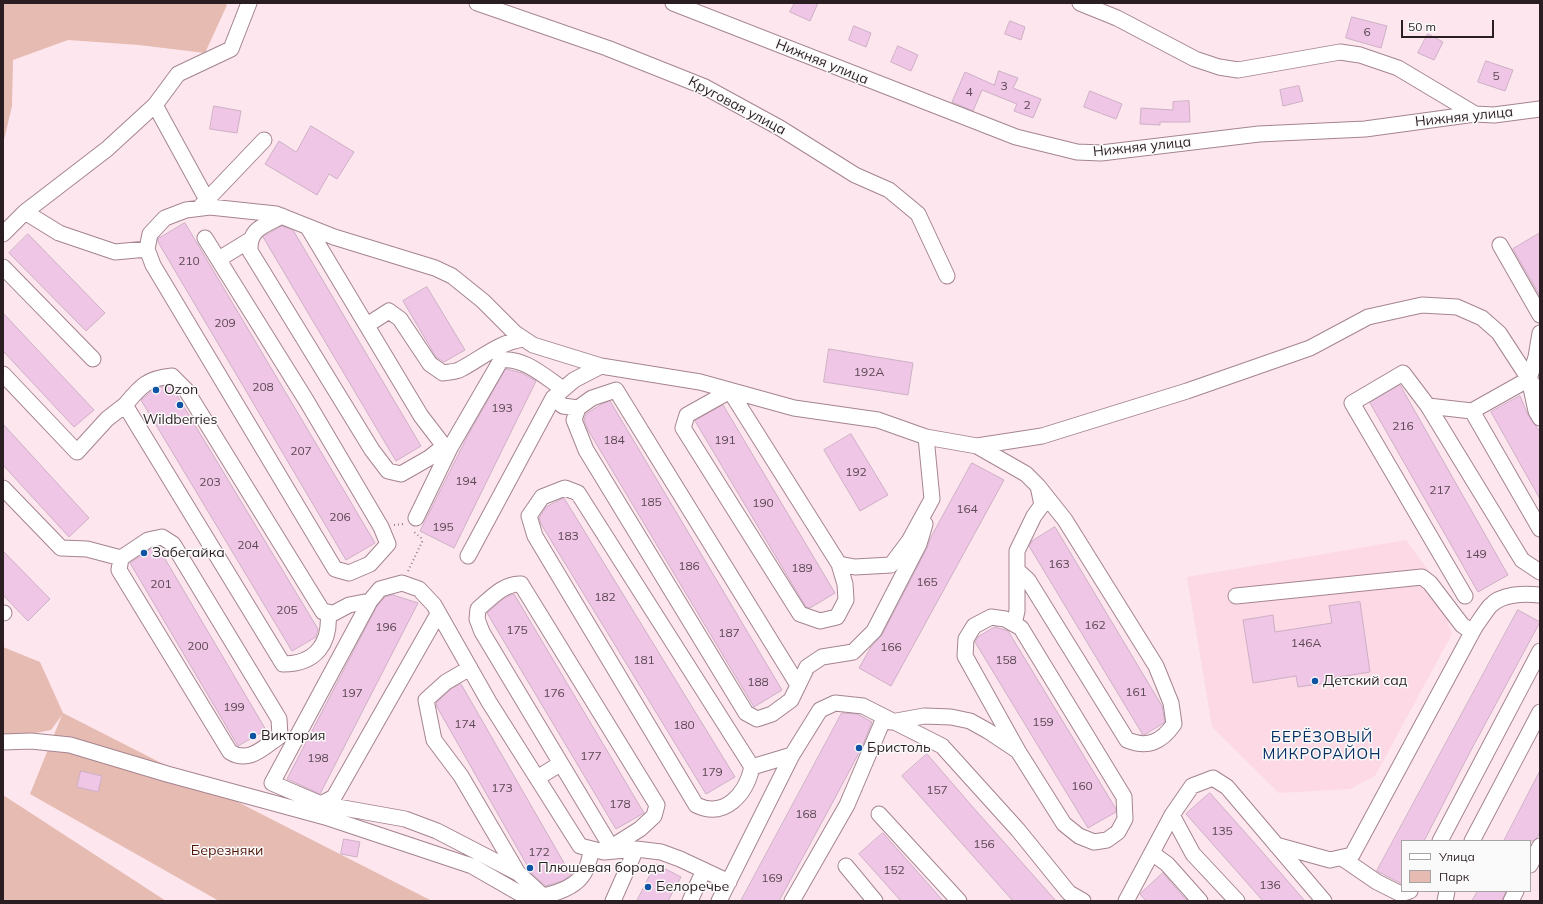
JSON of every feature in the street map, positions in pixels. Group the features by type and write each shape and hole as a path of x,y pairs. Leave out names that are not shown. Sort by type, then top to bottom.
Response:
{"street":[{"path":"3,234 25,212 107,149 155,105 178,74 231,49 249,3"},
{"name":"Круговая улица","path":"477,3 607,48 705,87 780,128 855,175 889,190 918,214 947,276"},
{"name":"Нижняя улица","path":"673,3 1016,137 1077,152 1101,153 1259,134 1365,129 1475,114 1494,115 1540,109"},
{"path":"1080,3 1117,18 1195,59 1219,68 1238,70 1340,52 1360,55 1398,68 1475,114"},
{"path":"155,105 203,204 210,207 276,214 334,237 435,268 452,276 483,301 515,333 533,345 601,366 700,382 794,408 878,420 926,437 977,446 1042,436 1187,391 1310,348 1368,317 1422,305 1457,307 1482,318 1499,333 1540,393"},
{"path":"205,238 306,400 381,527 388,544 370,564 349,573 335,569 153,265 147,249 150,234 166,218 203,204 264,140"},
{"path":"25,212 59,232 115,252 147,249"},
{"path":"282,216 254,231 250,240 250,251 372,450 388,471 401,474 447,447"},
{"path":"307,226 421,416 447,447"},
{"path":"219,259 250,240"},
{"path":"1500,245 1540,315"},
{"path":"3,267 93,359"},
{"path":"367,326 389,311 400,319 430,364 442,373 460,370 490,350 515,340 524,339"},
{"path":"1540,333 1536,357 1529,379 1536,410 1540,418"},
{"path":"410,521 447,447 501,360 510,359 524,364 558,393 563,406 578,408"},
{"path":"468,556 558,393 574,380 601,366"},
{"path":"1465,596 1352,403 1404,373 1428,406 1522,560 1540,572"},
{"path":"3,374 77,452 107,419 125,405 142,384 159,377 172,376 186,390 323,612 334,613 349,605 370,601"},
{"path":"1428,406 1472,411 1529,379"},
{"path":"798,685 616,390 592,398 578,408 574,420 586,450 746,713 757,719 772,714 791,700 807,667 822,657 853,652 874,631 919,544 932,498 926,437"},
{"path":"730,391 839,564 845,584 846,600 836,618 820,621 800,614 683,428 687,415 730,391"},
{"path":"125,405 283,664 294,664 318,652 327,638 329,624 328,612"},
{"path":"1472,411 1540,529"},
{"path":"977,446 1026,474 1038,486 1065,520 1156,666 1171,703 1174,724 1168,734 1154,742 1138,744 1127,740 1028,580 1017,570"},
{"path":"1014,624 1017,611 1017,551 1034,516 1042,505 1038,486"},
{"path":"3,488 61,548 87,549 121,558"},
{"path":"565,488 578,493 752,767 749,779 742,793 726,805 706,810 696,805 535,536 530,516 542,497 565,488"},
{"path":"839,564 855,566 891,565 909,541 932,498"},
{"path":"280,736 279,719 173,544 162,537 148,540 121,558 119,570 230,752 237,756 249,757 280,736 295,740"},
{"path":"1236,596 1422,577 1430,583 1462,625 1472,632"},
{"path":"602,849 560,764 482,632 477,619 478,609 498,592 512,584 522,584 657,806 654,816 602,849 584,874 571,886 556,894 543,896 518,873 437,831 405,819 321,804 272,784 370,601 380,589 402,583 419,589 434,605 470,668 580,846 602,849 636,849 661,852 729,882"},
{"path":"1276,845 1330,860 1352,855 1472,632 1491,604 1507,597 1525,593 1540,595"},
{"path":"321,804 334,797 438,614"},
{"path":"991,618 1006,619 1021,628 1124,797 1125,819 1118,832 1107,840 1094,842 1079,836 1064,824 1018,751 964,656 966,639 974,626 991,618"},
{"path":"1441,840 1540,651"},
{"path":"470,668 446,682 426,700 434,740 461,776 518,873"},
{"path":"719,901 792,754 820,710 835,703 863,706 942,746 1018,830 1069,893 1083,901"},
{"path":"1473,840 1540,712"},
{"path":"888,720 924,716 951,717 970,721 1018,751"},
{"path":"792,901 847,805 888,720"},
{"path":"3,742 31,741 70,745 167,774 325,817 472,866 533,901"},
{"path":"752,767 792,754"},
{"path":"537,778 560,764"},
{"path":"1129,900 1172,816 1192,786 1213,778 1226,787 1324,901"},
{"path":"880,814 959,901"},
{"path":"1172,816 1193,854 1237,901"},
{"path":"1531,863 1540,846"},
{"path":"614,901 636,849"},
{"path":"1152,853 1167,864 1200,901"},
{"path":"1342,858 1377,882 1401,894 1407,892"},
{"path":"846,866 875,901"},
{"path":"690,901 704,870"},
{"path":"1511,901 1516,892"}],"path":[{"path":"402,583 422,542 422,538 410,521"}],"shaded area":[{"name":"Детский сад","path":"1406,540 1459,612 1448,623 1452,634 1375,776 1350,789 1279,793 1212,727 1187,577"}],"green space":[{"path":"3,3 224,3 227,5 205,53 139,45 68,40 13,60 12,106 3,144"},
{"name":"Березняки","path":"3,647 40,662 63,713 432,901 219,901 30,794 62,715 51,730 3,739"},
{"path":"3,795 166,901 3,901"}],"building":[{"path":"795,3 818,3 810,21 790,12"},
{"path":"1352,17 1387,26 1381,48 1346,38"},
{"path":"1010,21 1025,27 1021,40 1005,34"},
{"path":"854,26 871,33 866,47 849,40"},
{"path":"1428,34 1443,42 1434,60 1418,53"},
{"path":"898,46 918,55 911,71 891,62"},
{"path":"1486,61 1513,70 1505,91 1478,82"},
{"path":"999,71 1018,78 1013,88 1041,99 1033,118 1014,111 1017,104 982,90 973,111 952,102 965,72 994,85"},
{"path":"1299,86 1303,101 1283,106 1280,90"},
{"path":"1090,91 1122,104 1116,119 1084,107"},
{"path":"1189,101 1190,122 1160,122 1160,125 1140,124 1141,108 1173,110 1173,102"},
{"path":"214,106 241,111 237,133 210,129"},
{"path":"311,126 354,152 337,179 329,174 317,195 265,164 279,141 296,152"},
{"path":"185,223 375,543 346,560 158,242 158,239"},
{"path":"282,226 293,230 421,446 396,461 263,237"},
{"path":"1540,233 1540,296 1513,249"},
{"path":"28,234 105,313 86,331 9,253"},
{"path":"427,287 465,350 444,362 436,357 403,301"},
{"path":"3,313 94,410 74,427 3,351"},
{"path":"829,349 913,363 908,395 824,382"},
{"path":"506,369 522,373 536,381 454,548 420,531 468,435"},
{"path":"169,385 175,392 318,629 316,637 292,651 141,400 154,389"},
{"path":"1400,385 1508,575 1478,592 1370,403"},
{"path":"1520,396 1528,415 1540,432 1540,499 1491,412"},
{"path":"610,401 782,690 754,707 588,430 584,420 586,414 600,405"},
{"path":"723,405 835,593 810,608 806,607 695,421"},
{"path":"3,424 89,518 69,537 3,465"},
{"path":"851,434 888,495 860,511 824,450"},
{"path":"972,463 1004,480 891,686 859,668 871,647 882,635 927,548 930,539"},
{"path":"564,498 735,777 706,794 541,524 539,518 546,507"},
{"path":"1055,527 1162,706 1165,722 1146,734 1143,735 1029,546 1032,541"},
{"path":"158,547 266,730 238,746 130,563 152,548"},
{"path":"3,551 50,599 28,621 3,595"},
{"path":"514,594 644,813 616,829 487,613 503,599"},
{"path":"393,595 418,603 320,794 287,779 377,606 385,597"},
{"path":"1360,602 1370,672 1332,678 1333,682 1298,687 1296,676 1253,683 1243,620 1273,615 1275,632 1332,623 1329,606"},
{"path":"1518,610 1540,622 1425,840 1401,840 1401,883 1377,871"},
{"path":"995,627 1008,631 1116,809 1116,812 1088,828 975,642 978,637"},
{"path":"461,684 571,875 562,881 546,886 532,874 437,707 436,703 451,689"},
{"path":"842,713 857,714 872,722 862,747 835,798 779,901 741,901"},
{"path":"927,754 1056,901 1013,901 902,776"},
{"path":"81,771 102,776 98,792 77,787"},
{"path":"1540,771 1540,832 1537,838 1533,841 1505,840"},
{"path":"1210,793 1305,901 1263,901 1186,814"},
{"path":"883,833 943,901 901,901 859,854"},
{"path":"344,839 360,842 357,857 341,854"},
{"path":"656,864 681,877 668,901 637,901"},
{"path":"1163,873 1188,901 1146,901 1140,894"},
{"path":"1477,892 1506,892 1502,901 1472,901"}],"place":[{"name":"Ozon","path":"156,390"},
{"name":"Wildberries","path":"180,405"},
{"name":"Забегайка","path":"144,553"},
{"name":"Детский сад","path":"1315,681"},
{"name":"Виктория","path":"253,736"},
{"name":"Бристоль","path":"859,748"},
{"name":"Плюшевая борода","path":"530,868"},
{"name":"Белоречье","path":"648,887"}],"district":[{"name":"БЕРЁЗОВЫЙ МИКРОРАЙОН","path":"1322,746"}]}
